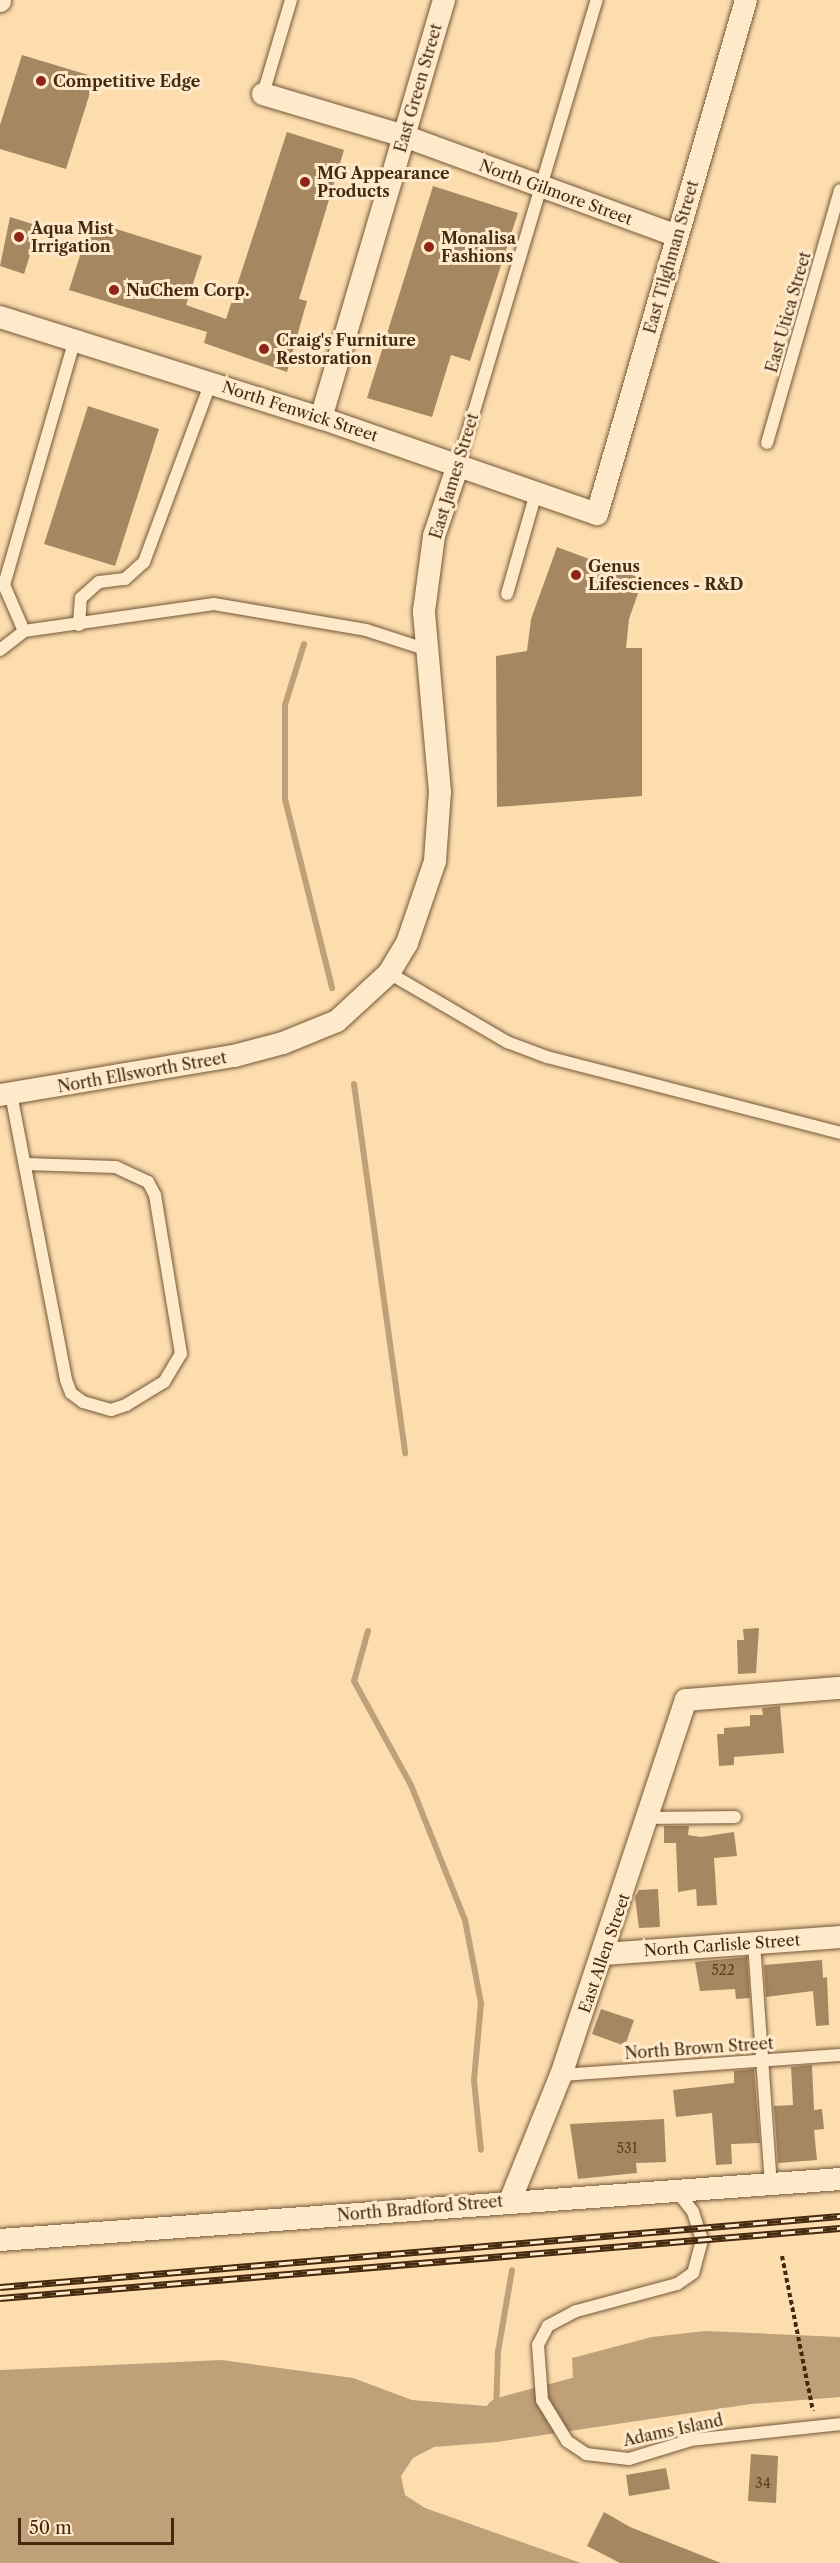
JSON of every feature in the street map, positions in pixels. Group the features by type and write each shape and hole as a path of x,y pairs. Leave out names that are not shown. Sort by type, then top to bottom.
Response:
{"street":[{"name":"East Green Street","path":"321,418 444,0"},
{"name":"East Tilghman Street","path":"597,514 746,0"},
{"name":"North Gilmore Street","path":"263,94 404,136 677,236"},
{"name":"North Fenwick Street","path":"0,317 321,418 597,514"},
{"name":"East James Street","path":"283,1043 338,1021 388,973 421,910 440,827 425,649 427,574 441,509 458,465"},
{"name":"North Ellsworth Street","path":"6,1094 234,1056 283,1043"},
{"name":"East Allen Street","path":"510,2201 561,2075 604,1954 650,1818 686,1700 840,1688"},
{"name":"North Carlisle Street","path":"604,1954 840,1937"},
{"name":"North Bradford Street","path":"0,2240 510,2201 840,2179"}],"lane":[{"path":"263,94 291,0"},
{"name":"East James Street","path":"458,465 597,0"},
{"name":"East Utica Street","path":"767,443 840,190"},
{"path":"24,631 4,585 75,339"},
{"path":"79,625 81,598 99,582 125,579 144,562 211,382"},
{"path":"507,594 536,493"},
{"path":"0,650 24,631 214,604 366,630 425,649"},
{"path":"388,973 507,1042 547,1057 840,1133"},
{"path":"6,1094 25,1164 71,1393 98,1407 111,1410 126,1405 164,1382 181,1354 155,1195 148,1182 116,1167 25,1164"},
{"path":"650,1818 735,1817"},
{"path":"754,1943 771,2184"},
{"name":"North Brown Street","path":"561,2075 840,2055"},
{"name":"Adams Island","path":"676,2189 693,2212 702,2240 693,2273 677,2284 576,2311 549,2326 535,2359 542,2400 567,2441 586,2454 629,2459 691,2440 840,2424"}],"path":[{"path":"782,2256 811,2401"}],"shaded area":[{"path":"705,2331 840,2337 840,2397 751,2404 497,2442 434,2447 413,2458 401,2476 405,2495 425,2508 581,2563 0,2563 0,2370 222,2360 353,2378 412,2400 498,2407 574,2405 572,2358 652,2337"}],"building":[{"path":"22,55 95,77 66,169 0,149 0,125"},
{"path":"287,132 344,150 299,299 307,301 287,372 204,343 207,332 69,290 91,221 202,256 186,305 226,319"},
{"path":"433,186 518,213 470,361 451,355 432,417 367,398"},
{"name":"Aqua Mist Irrigation","path":"10,217 39,226 24,274 0,266"},
{"path":"88,406 159,429 115,566 44,544"},
{"path":"557,547 643,579 629,619 626,648 642,648 642,796 497,807 496,656 527,651 531,619"},
{"path":"759,1628 756,1673 738,1674 737,1640 744,1640 743,1629"},
{"path":"780,1706 784,1753 734,1757 734,1765 719,1766 717,1734 724,1734 724,1728 750,1726 750,1715 763,1715 762,1708"},
{"path":"664,1826 689,1826 688,1835 701,1837 734,1832 737,1856 714,1858 717,1905 697,1906 696,1889 678,1892 676,1843 664,1843"},
{"path":"658,1889 660,1927 639,1928 635,1897 639,1890"},
{"path":"747,1957 750,1998 736,1999 735,1989 700,1991 695,1962"},
{"path":"822,1960 823,1978 827,1977 829,2025 816,2026 813,1991 766,1997 764,1965"},
{"path":"601,2009 634,2020 625,2046 592,2034"},
{"path":"812,2065 814,2110 822,2109 824,2129 814,2130 817,2160 778,2163 774,2106 793,2105 791,2067"},
{"path":"754,2069 760,2143 731,2144 732,2164 716,2165 712,2113 676,2117 673,2090 734,2083 734,2071"},
{"path":"664,2119 666,2162 636,2163 637,2173 578,2179 570,2124"},
{"path":"751,2454 778,2456 776,2503 748,2501"},
{"path":"666,2468 670,2489 629,2496 626,2475"},
{"path":"604,2512 630,2527 721,2563 620,2563 587,2546"}],"waterway":[{"path":"304,644 285,705 285,799 332,988"},
{"path":"354,1084 405,1453"},
{"path":"368,1631 354,1681 411,1785 465,1920 481,2003 474,2080 481,2150"},
{"path":"496,2414 498,2352 512,2270"},
{"path":"503,2416 597,2391 623,2379"}],"railway":[{"path":"0,2287 840,2216"},
{"path":"0,2298 840,2228"}],"place":[{"name":"Competitive Edge","path":"41,81"},
{"name":"MG Appearance Products","path":"305,182"},
{"name":"Aqua Mist Irrigation","path":"19,237"},
{"name":"Monalisa Fashions","path":"429,247"},
{"name":"NuChem Corp.","path":"114,290"},
{"name":"Craig's Furniture Restoration","path":"264,349"},
{"name":"Genus Lifesciences - R&D","path":"576,575"}]}
